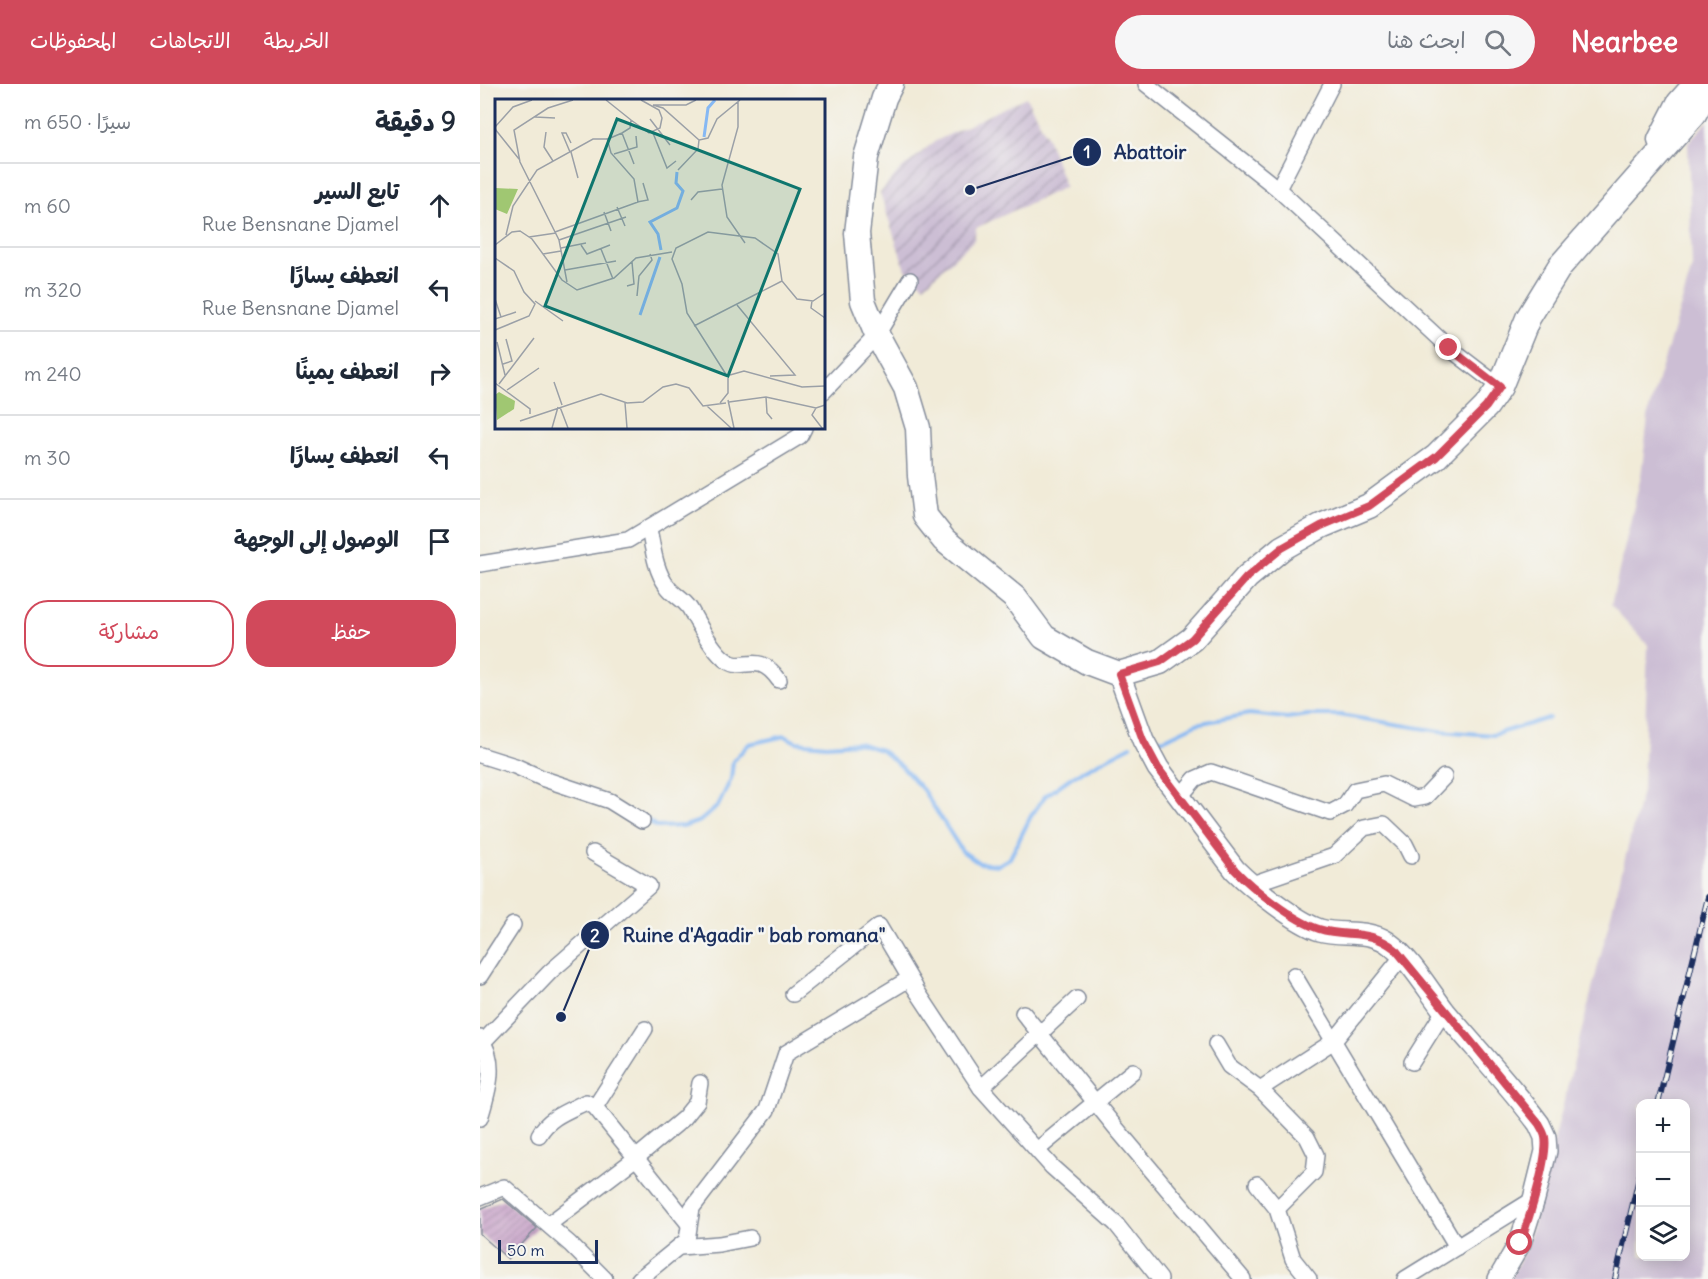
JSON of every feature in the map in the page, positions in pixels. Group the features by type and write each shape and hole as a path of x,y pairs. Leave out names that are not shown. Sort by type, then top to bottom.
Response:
{"main road":[{"path":"891,84 884,98 866,157 857,233 863,301 877,335 906,388 918,428 920,476 925,516 944,540 1015,598 1044,637 1087,662 1119,674 1160,662 1192,639 1247,577 1282,548 1321,526 1369,506 1436,457 1486,407 1500,387 1528,318 1560,266 1694,114 1701,87"},
{"path":"1119,674 1143,740 1158,768 1235,870 1250,885 1304,922 1320,930 1367,934 1387,942 1402,957 1539,1124 1545,1137 1545,1151 1534,1199 1520,1243 1499,1279"}],"street":[{"path":"1146,84 1278,189 1449,348 1500,387"},
{"path":"1278,189 1332,84"},
{"path":"825,390 877,335 910,280"},
{"path":"480,564 628,540 800,436 804,429"},
{"path":"649,529 656,562 667,586 689,608 700,629 724,660 733,664 762,664 773,671 779,680"},
{"path":"480,755 610,801 642,821"},
{"path":"1179,798 1195,779 1211,772 1330,813 1345,805 1355,790 1384,784 1414,799 1425,797 1444,777"},
{"path":"1250,885 1334,856 1364,828 1384,824 1405,844 1411,856"},
{"path":"480,1118 491,1068 488,1048 482,1040 550,972 649,886 593,853"},
{"path":"480,976 513,925"},
{"path":"793,994 879,926 918,992 981,1088 1052,1167 1116,1224 1160,1279"},
{"path":"1260,1089 1334,1041 1402,957"},
{"path":"1294,975 1457,1247"},
{"path":"639,1279 687,1240 692,1208 767,1110 786,1053 909,980 918,992"},
{"path":"981,1088 1077,999"},
{"path":"1412,1062 1444,1011"},
{"path":"1023,1013 1243,1279"},
{"path":"595,1107 645,1029"},
{"path":"1216,1044 1229,1066 1260,1089 1307,1137 1316,1155 1314,1172 1277,1209"},
{"path":"1037,1150 1133,1071"},
{"path":"549,1224 636,1158 684,1118 697,1102 700,1083"},
{"path":"539,1135 544,1126 586,1102 595,1107 689,1224"},
{"path":"1257,1184 1277,1209 1293,1259 1309,1279"},
{"path":"480,1197 504,1187 549,1224 605,1279"},
{"path":"1405,1279 1534,1199"},
{"path":"680,1247 719,1244 750,1238"}],"shaded area":[{"path":"1026,97 1046,134 1065,187 976,228 974,240 924,286 905,269 880,193 897,173 934,142"},
{"path":"1708,121 1708,1279 1510,1279 1528,1244 1643,787 1648,645 1611,605 1641,476 1649,410 1692,268 1688,142"}],"building":[{"path":"503,1199 537,1228 508,1259 480,1234 480,1209"}],"waterway":[{"path":"1156,740 1165,739 1196,724 1249,714 1287,718 1339,715 1439,731 1493,735 1549,718"},
{"path":"647,820 657,827 685,826 700,821 718,806 731,779 733,761 749,744 785,736 796,742 826,745 858,743 881,750 902,767 923,790 962,851 979,863 998,865 1010,858 1031,816 1045,796 1073,776 1131,746"}],"railway":[{"path":"1659,1099 1708,897"},
{"path":"1615,1279 1636,1191"}],"place":[{"name":"Abattoir","path":"970,190"},
{"name":"Ruine d'Agadir \" bab romana\"","path":"561,1017"}],"route":[{"path":"1449,348 1500,387 1486,407 1436,457 1369,506 1321,526 1282,548 1247,577 1192,639 1160,662 1119,674 1143,740 1158,768 1235,870 1250,885 1304,922 1320,930 1367,934 1387,942 1402,957 1539,1124 1545,1137 1545,1151 1520,1243"}]}
